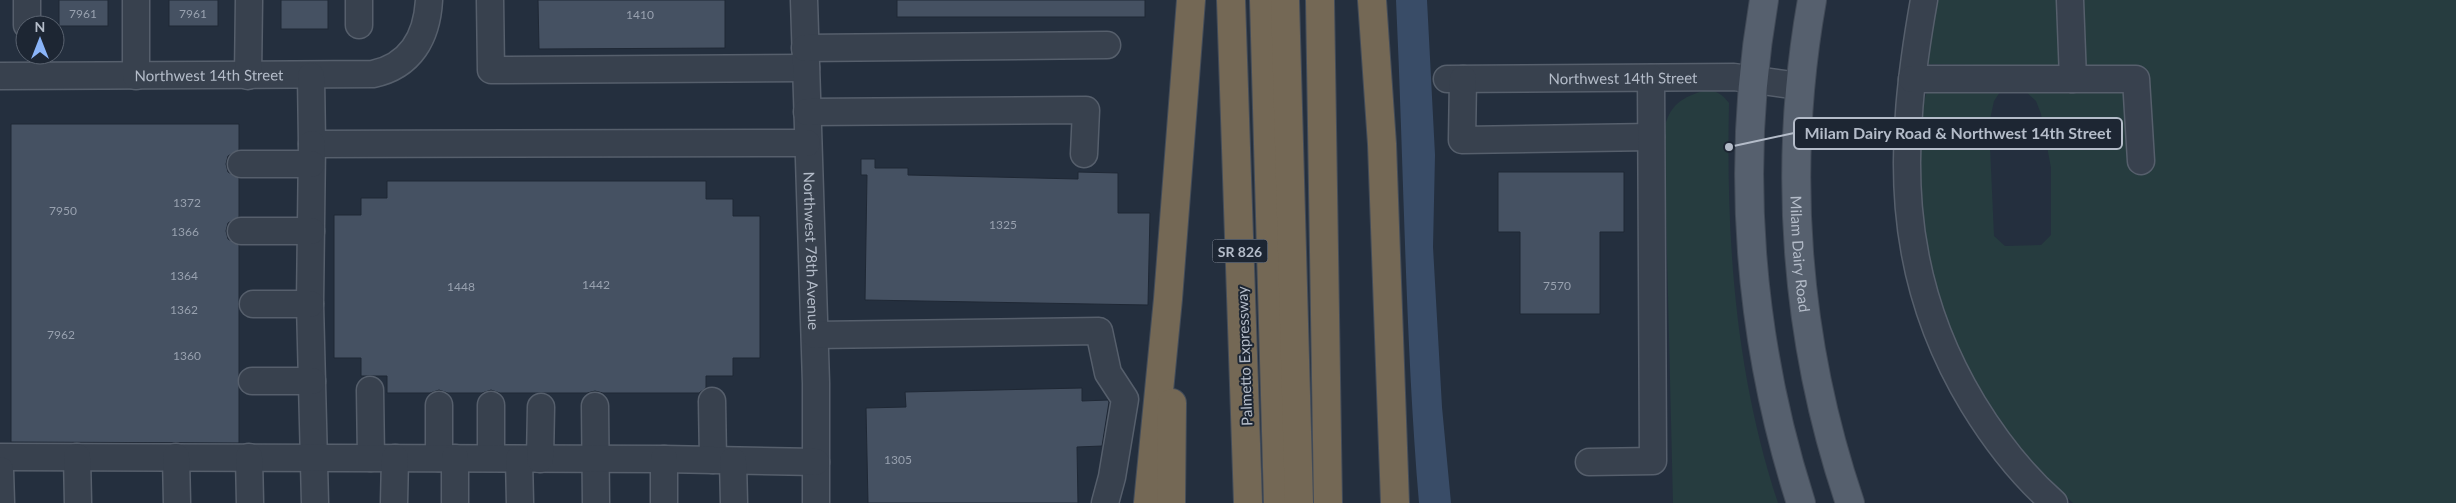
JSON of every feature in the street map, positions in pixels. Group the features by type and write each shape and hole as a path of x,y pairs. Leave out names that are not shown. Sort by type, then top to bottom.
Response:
{"highway":[{"path":"1148,503 1168,299 1191,0"},
{"name":"Palmetto Expressway","path":"1231,0 1248,503"},
{"path":"1264,0 1278,503"},
{"path":"1285,0 1299,503"},
{"path":"1320,0 1328,503"},
{"path":"1372,0 1382,144 1394,503"},
{"path":"1168,299 1173,444 1171,503"},
{"path":"1327,465 1338,503"}],"main road":[{"path":"1764,0 1753,80 1748,150 1754,284 1771,394 1801,503"},
{"name":"Milam Dairy Road","path":"1812,0 1799,86 1796,182 1800,280 1811,352 1824,414 1850,503"}],"street":[{"path":"27,0 27,15"},
{"path":"136,0 136,76"},
{"path":"248,76 249,0"},
{"path":"359,0 359,26"},
{"name":"Northwest 14th Street","path":"0,76 27,66 136,76 349,76 382,72 402,62 412,54 422,35 429,0"},
{"path":"490,0 491,70 1107,45"},
{"name":"Northwest 78th Avenue","path":"804,0 807,143 815,335 816,503"},
{"path":"1924,0 1912,79 1906,156 1907,196 1916,266 1928,307 1950,364 1983,420 2017,465 2054,503"},
{"path":"2070,0 2073,79"},
{"path":"311,76 310,304 312,457 315,503"},
{"name":"Northwest 14th Street","path":"1651,137 1462,140 1455,79 1734,77 1799,86"},
{"path":"1589,462 1653,461 1651,78"},
{"path":"1912,79 2136,79 2141,161"},
{"path":"807,112 1086,110 1084,154"},
{"path":"241,164 312,154 807,143"},
{"path":"241,231 311,231"},
{"path":"252,304 310,304"},
{"path":"815,335 1099,331 1108,373 1125,399 1112,477 1105,503"},
{"path":"252,381 312,381"},
{"path":"370,390 394,503"},
{"path":"712,401 723,460 734,503"},
{"path":"439,405 455,503"},
{"path":"491,405 491,458"},
{"path":"595,406 596,503"},
{"path":"520,503 541,407"},
{"path":"0,457 664,459 816,462"},
{"path":"76,457 78,503"},
{"path":"176,457 177,503"},
{"path":"249,457 250,503"},
{"path":"664,459 664,503"},
{"path":"0,470 1,503"}],"green space":[{"path":"1934,0 2066,0 2069,67 1924,64"},
{"path":"2074,0 2456,0 2456,503 2073,503 2035,469 1998,423 1942,321 1917,202 1919,122 1927,90 2002,89 1994,101 1989,124 1994,236 2005,246 2041,245 2051,235 2051,168 2041,114 2036,101 2023,89 2145,88 2144,68 2084,68"},
{"path":"1706,90 1719,94 1729,103 1729,204 1736,305 1752,405 1763,454 1778,503 1673,503 1664,130 1669,114 1678,103 1683,99"}],"water":[{"path":"1396,0 1427,0 1435,155 1433,247 1442,407 1451,503 1419,503 1408,315"}],"building":[{"path":"59,0 108,0 108,26 65,26 65,15 59,15"},
{"path":"169,0 218,0 218,26 169,26"},
{"path":"281,0 328,0 328,29 281,29"},
{"path":"538,0 725,0 725,48 539,49"},
{"path":"897,0 1145,0 1145,17 897,17"},
{"path":"11,124 239,124 239,150 228,156 226,164 228,172 239,178 239,217 228,223 226,231 228,239 239,245 239,443 11,442"},
{"path":"861,159 875,159 875,168 908,168 908,175 1078,179 1078,172 1118,173 1118,213 1150,213 1148,305 865,300 867,175 861,175"},
{"path":"1498,172 1624,172 1624,232 1600,232 1600,314 1520,314 1520,232 1498,232"},
{"path":"387,181 706,181 706,199 733,199 733,216 760,216 760,358 733,358 733,376 706,376 706,388 699,393 603,393 595,391 587,393 500,393 491,390 482,393 448,393 439,390 430,393 387,393 387,376 361,376 361,358 334,358 334,215 361,215 361,198 387,198"},
{"path":"1082,388 1082,401 1108,400 1109,402 1102,446 1077,447 1078,503 868,503 866,408 906,407 905,392"}],"place":[{"name":"Milam Dairy Road & Northwest 14th Street","path":"1729,147"}]}
